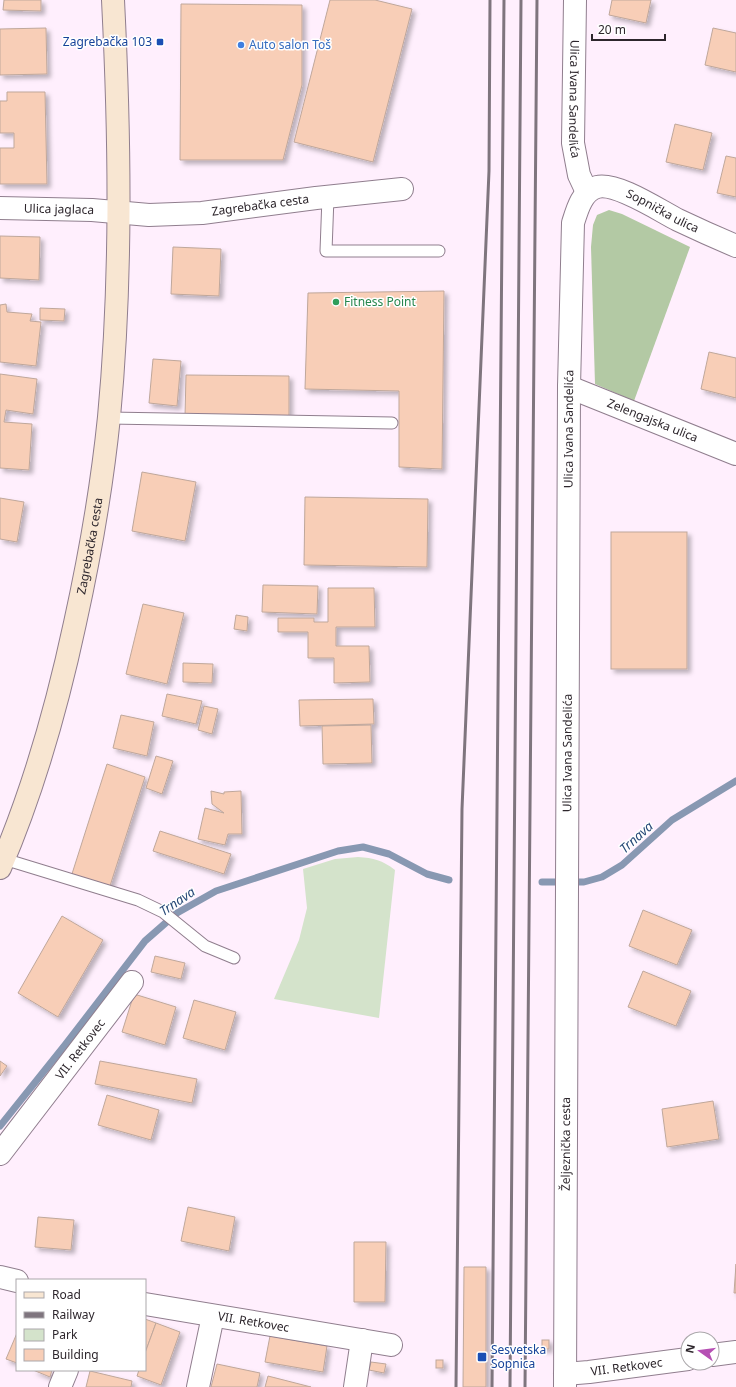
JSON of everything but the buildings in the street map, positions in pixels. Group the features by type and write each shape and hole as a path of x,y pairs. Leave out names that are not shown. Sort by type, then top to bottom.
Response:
{"main road":[{"name":"Zagrebačka cesta","path":"3,855 37,770 52,722 63,678 91,547 109,418 116,316 118,212 118,93 113,0"}],"street":[{"name":"Ulica Ivana Sandelića","path":"567,902 569,387 573,223 578,206 587,192 578,175 573,143 575,0"},
{"name":"Sopnička ulica","path":"587,192 598,186 612,188 630,194 678,220 736,246"},
{"name":"Zagrebačka cesta","path":"118,212 148,215 202,213 328,197 402,190"},
{"name":"Ulica jaglaca","path":"0,208 118,212"},
{"name":"Zelengajska ulica","path":"569,387 736,454"},
{"name":"Željeznička cesta","path":"565,1380 567,902"},
{"name":"VII. Retkovec","path":"0,1154 132,982"},
{"path":"0,1277 16,1280"},
{"name":"VII. Retkovec","path":"146,1304 391,1345"},
{"path":"198,1387 213,1316"},
{"path":"355,1387 362,1340"},
{"path":"720,1354 736,1352"},
{"name":"VII. Retkovec","path":"565,1380 581,1373 680,1360"},
{"path":"60,1387 67,1371"}],"lane":[{"path":"328,197 326,251 439,251"},
{"path":"109,418 392,423"},
{"path":"3,855 138,900 163,912 205,946 234,958"}],"green space":[{"path":"609,210 622,214 690,247 634,401 595,384 591,247 593,225 597,215"},
{"path":"358,857 378,860 395,870 379,1018 274,999 299,940 307,908 303,869 335,859"}],"waterway":[{"name":"Trnava","path":"542,882 584,882 602,877 622,865 672,820 736,781"},
{"name":"Trnava","path":"0,1126 145,941 177,913 216,891 338,851 363,847 389,854 427,874 449,880"}],"railway":[{"path":"456,1387 462,809 489,171 490,0"},
{"path":"492,1387 504,0"},
{"path":"510,1387 521,0"},
{"path":"525,1387 537,0"}],"place":[{"name":"Zagrebačka 103","path":"160,42"},
{"name":"Auto salon Toš","path":"241,45"},
{"name":"Fitness Point","path":"336,302"},
{"name":"Sesvetska Sopnica","path":"482,1357"}]}
